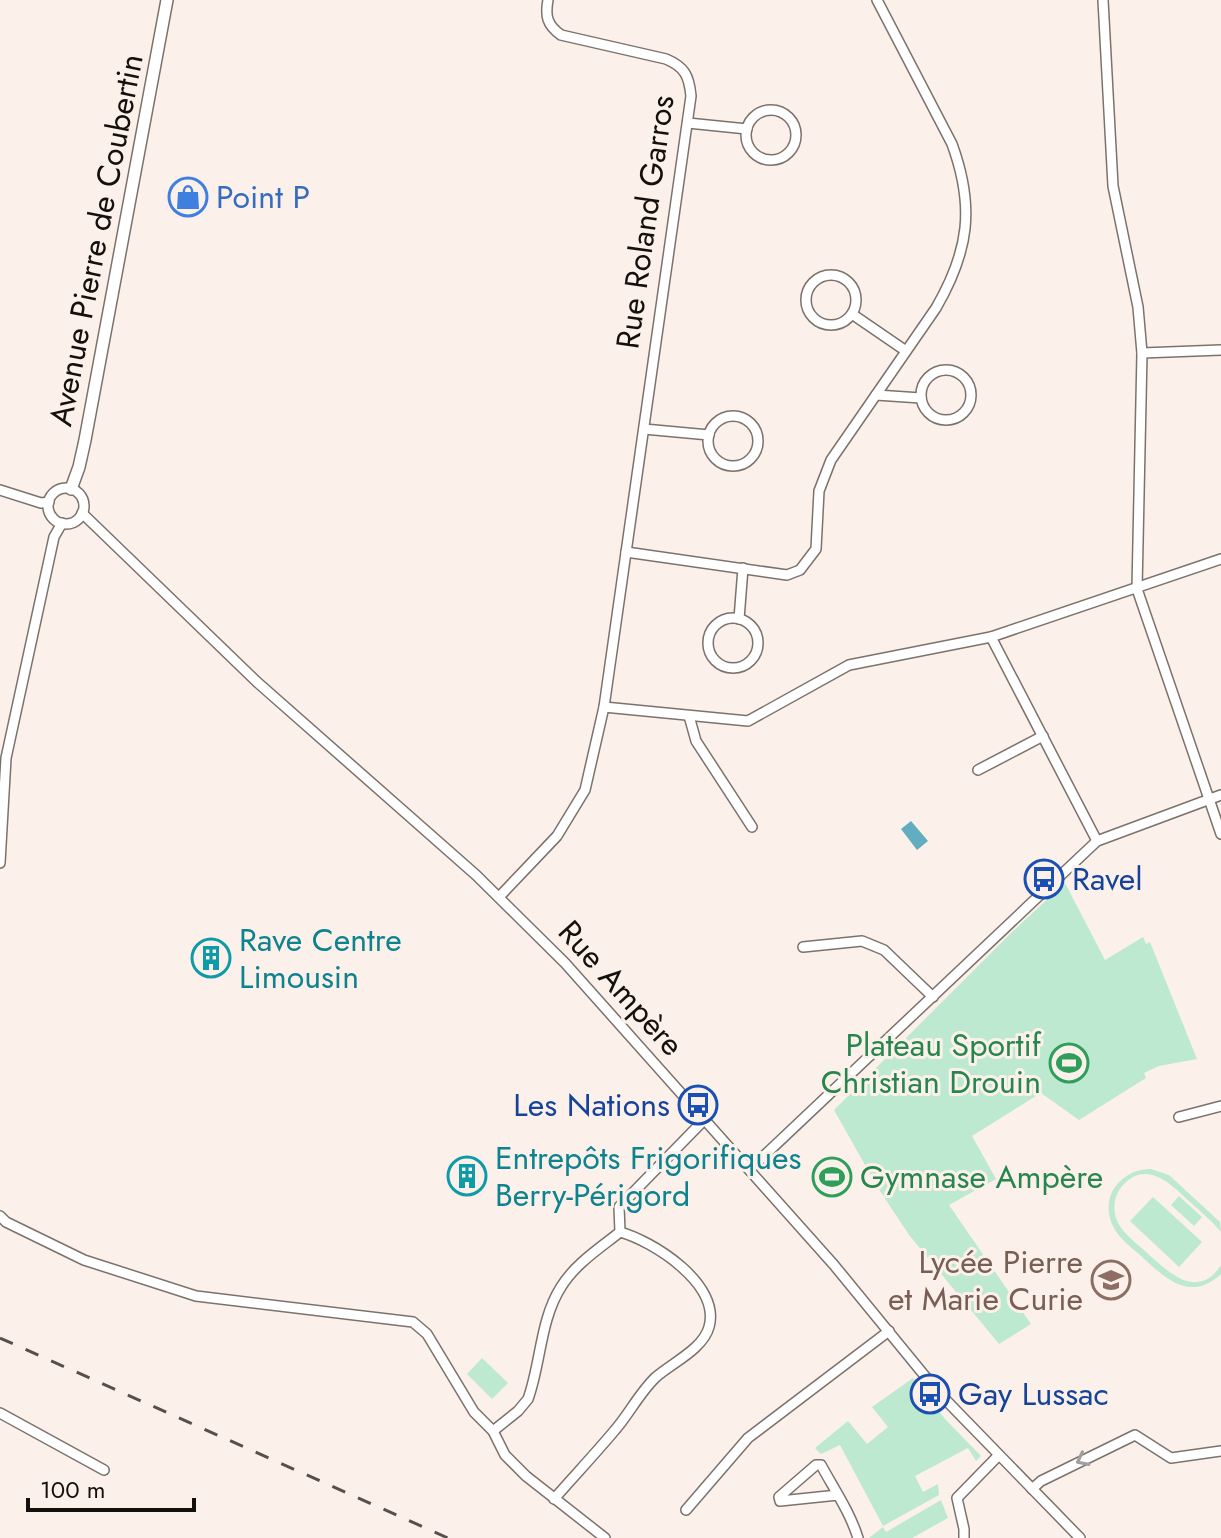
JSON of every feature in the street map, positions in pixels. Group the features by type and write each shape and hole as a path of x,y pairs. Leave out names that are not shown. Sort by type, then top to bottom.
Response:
{"street":[{"name":"Avenue Pierre de Coubertin","path":"71,489 91,410 167,0"},
{"name":"Rue Roland Garros","path":"499,897 557,836 585,790 604,707 691,96 690,78 681,65 561,35 548,22 545,13 548,0"},
{"path":"1103,0 1113,186 1138,307 1142,353 1137,589 1221,834"},
{"path":"626,552 787,575 800,570 816,549 819,491 831,460 950,284 960,259 968,213 961,169 952,144 882,2"},
{"path":"763,111 777,111 790,119 795,127 794,144 782,157 765,159 749,146 747,129 755,116 763,111"},
{"path":"688,123 747,129"},
{"path":"831,274 845,278 855,292 852,314 836,324 819,321 809,311 807,302 811,286 823,276 831,274"},
{"path":"852,314 906,351"},
{"path":"1142,353 1221,350"},
{"path":"945,370 965,379 970,396 964,412 948,420 940,420 927,412 921,398 925,381 945,370"},
{"path":"876,395 921,398"},
{"path":"739,416 753,425 757,433 757,450 745,463 728,465 711,452 709,435 717,421 739,416"},
{"path":"644,429 709,435"},
{"path":"71,489 81,495 82,513 76,521 62,523 49,513 49,502 54,492 71,489"},
{"path":"0,490 41,503 49,502"},
{"name":"Rue Ampère","path":"82,513 257,682 499,897 565,963 750,1169 938,1392 1080,1538"},
{"path":"0,863 6,758 54,537 62,523"},
{"path":"604,707 748,721 849,665 991,637 1221,559"},
{"path":"739,619 743,568"},
{"path":"724,619 739,619 752,627 757,635 756,652 744,665 727,667 710,654 709,637 724,619"},
{"path":"991,637 1097,841"},
{"path":"689,716 696,741 752,827"},
{"path":"978,770 1043,736"},
{"path":"750,1169 1097,841 1221,795"},
{"path":"803,947 862,941 884,950 933,997"},
{"path":"1179,1117 1221,1106"},
{"path":"620,1232 619,1207 705,1119"},
{"path":"0,1216 6,1222 84,1260 196,1296 413,1322 427,1334 474,1412 493,1431 500,1447 514,1465 604,1538"},
{"path":"493,1431 528,1399 552,1304 562,1285 577,1267 620,1232"},
{"path":"554,1499 616,1429 654,1379 703,1338 709,1326 702,1293 674,1259 648,1242 620,1232"},
{"path":"686,1510 748,1438 889,1331"},
{"path":"0,1413 104,1470"},
{"path":"1032,1489 1041,1481 1135,1435 1171,1458 1221,1451"},
{"path":"964,1538 957,1498 998,1456"},
{"path":"838,1495 780,1501 779,1497 816,1465 821,1465 838,1495 853,1522 858,1538"}],"green space":[{"path":"1065,883 1105,960 1143,937 1146,944 1150,942 1197,1059 1159,1066 1144,1073 1146,1078 1079,1120 1041,1093 972,1136 996,1179 949,1205 1031,1324 999,1344 909,1235 878,1188 834,1110"},
{"path":"1151,1169 1169,1175 1220,1222 1221,1232 1167,1182 1150,1174 1132,1178 1119,1191 1114,1210 1119,1225 1163,1267 1182,1279 1202,1281 1212,1276 1221,1265 1221,1274 1210,1282 1199,1287 1188,1287 1169,1279 1129,1246 1112,1224 1109,1204 1116,1186 1131,1174"},
{"path":"1179,1196 1202,1217 1194,1226 1171,1205"},
{"path":"1153,1197 1202,1242 1179,1267 1130,1221"},
{"path":"482,1358 508,1383 492,1399 467,1374"},
{"path":"913,1378 945,1419 981,1456 976,1461 968,1448 915,1476 923,1492 938,1484 939,1495 883,1526 840,1445 821,1454 815,1448 848,1421 867,1444 888,1427 872,1407"},
{"path":"941,1500 948,1518 912,1538 869,1538 883,1527 886,1532"}],"water":[{"path":"911,821 928,841 917,850 901,829"}],"railway":[{"path":"0,1338 448,1538"}],"place":[{"name":"Point P","path":"188,197"},
{"name":"Ravel","path":"1044,879"},
{"name":"Rave Centre Limousin","path":"211,958"},
{"name":"Plateau Sportif Christian Drouin","path":"1069,1063"},
{"name":"Les Nations","path":"698,1105"},
{"name":"Entrepôts Frigorifiques Berry-Périgord","path":"467,1176"},
{"name":"Gymnase Ampère","path":"832,1177"},
{"name":"Lycée Pierre et Marie Curie","path":"1111,1280"},
{"name":"Gay Lussac","path":"930,1394"}]}
